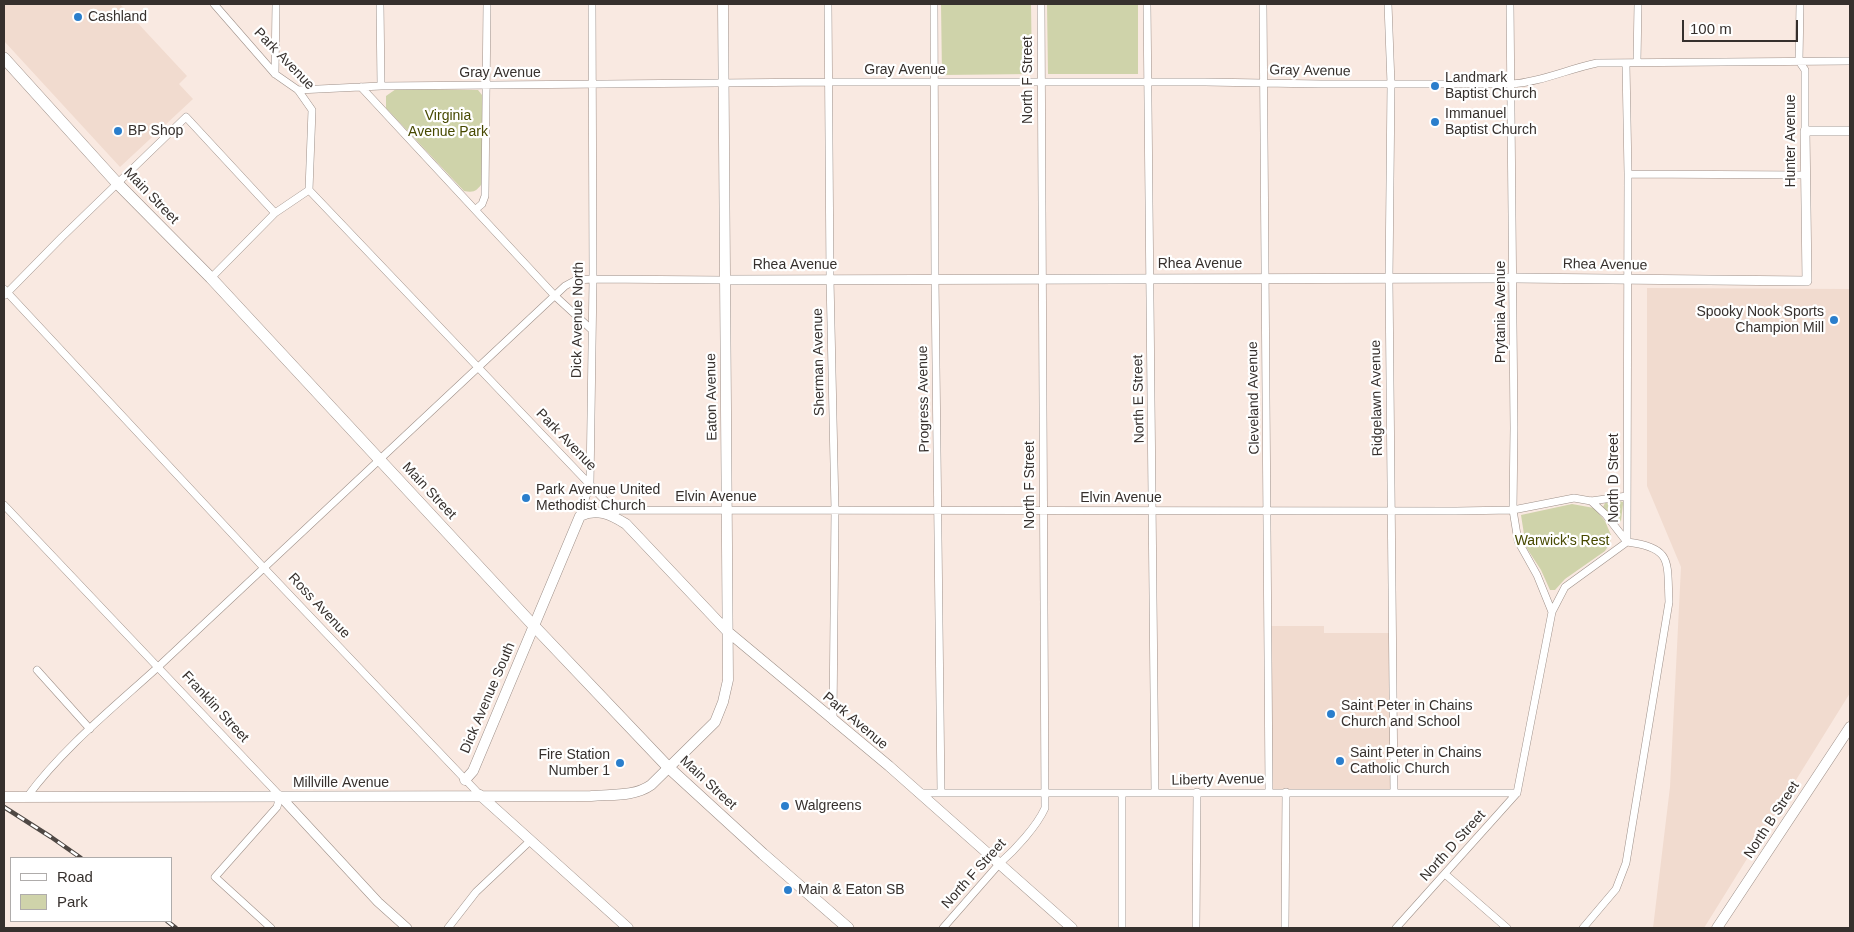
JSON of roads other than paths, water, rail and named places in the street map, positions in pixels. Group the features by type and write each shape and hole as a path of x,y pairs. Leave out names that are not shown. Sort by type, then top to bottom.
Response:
{"main road":[{"name":"Eaton Avenue","path":"668,767 715,722 726,692 728,680 723,4"},
{"name":"Main Street","path":"4,58 117,183 211,278 668,767 848,928"},
{"path":"580,516 589,512 602,512 626,524"},
{"name":"Dick Avenue North","path":"534,625 580,516"},
{"name":"Park Avenue","path":"626,524 727,631 1000,863 1072,928"},
{"name":"Dick Avenue South","path":"465,780 473,771 534,625"},
{"name":"North B Street","path":"1717,928 1850,727"},
{"name":"Millville Avenue","path":"4,797 591,796 632,794 645,790 668,767"},
{"name":"Ross Avenue","path":"480,796 628,928"}],"street":[{"name":"Park Avenue","path":"214,4 275,74 298,90 312,110 309,190 626,524"},
{"path":"275,74 276,4"},
{"path":"380,4 381,86"},
{"path":"476,209 482,204 485,196 487,4"},
{"name":"Dick Avenue North","path":"580,516 590,484 593,279 592,4"},
{"name":"Sherman Avenue","path":"828,4 830,279 835,510 833,721"},
{"name":"Progress Avenue","path":"934,4 941,793"},
{"name":"North F Street","path":"943,928 1007,857 1041,816 1045,808 1041,4"},
{"name":"North E Street","path":"1148,4 1155,793"},
{"name":"Cleveland Avenue","path":"1263,4 1269,792"},
{"name":"Ridgelawn Avenue","path":"1388,4 1391,84 1389,279 1394,792"},
{"name":"Prytania Avenue","path":"1510,4 1512,84 1513,510 1518,542 1537,575 1552,612"},
{"path":"1637,62 1638,4"},
{"name":"Hunter Avenue","path":"1800,4 1799,61 1805,70 1806,280"},
{"name":"Gray Avenue","path":"298,90 381,86 829,82 1512,84 1526,83 1589,65 1637,62 1850,61"},
{"name":"North D Street","path":"1396,928 1517,793 1552,612 1565,588 1626,542 1628,174 1626,64"},
{"path":"361,87 555,296 592,330"},
{"path":"5,293 186,117 276,213"},
{"path":"1805,131 1850,131"},
{"path":"1628,174 1805,175"},
{"path":"211,278 276,213 309,190"},
{"name":"Rhea Avenue","path":"27,797 40,779 90,729 565,286 576,280 1626,278 1806,280"},
{"name":"Ross Avenue","path":"5,293 480,796"},
{"name":"Elvin Avenue","path":"614,510 1513,510 1574,498 1591,501 1627,496"},
{"path":"1583,928 1616,889 1626,862 1669,602 1668,571 1664,557 1658,549 1647,544 1626,542 1606,515 1591,501"},
{"name":"Franklin Street","path":"4,504 372,895 407,928"},
{"path":"37,670 90,729"},
{"path":"1196,792 1196,928"},
{"path":"1285,928 1286,792"},
{"name":"Liberty Avenue","path":"918,793 1517,793"},
{"path":"1122,793 1122,928"},
{"path":"271,928 215,877 276,807 280,796"},
{"path":"448,928 476,892 530,841"},
{"path":"1445,874 1507,928"}],"railway":[{"path":"4,807 80,857"},
{"path":"168,922 176,928"}],"place":[{"name":"Cashland","path":"78,17"},
{"name":"Landmark Baptist Church","path":"1435,86"},
{"name":"Immanuel Baptist Church","path":"1435,122"},
{"name":"BP Shop","path":"118,131"},
{"name":"Spooky Nook Sports Champion Mill","path":"1834,320"},
{"name":"Park Avenue United Methodist Church","path":"526,498"},
{"name":"Saint Peter in Chains Church and School","path":"1331,714"},
{"name":"Saint Peter in Chains Catholic Church","path":"1340,761"},
{"name":"Fire Station Number 1","path":"620,763"},
{"name":"Walgreens","path":"785,806"},
{"name":"Main & Eaton SB","path":"788,890"}],"park label":[{"name":"Virginia Avenue Park","path":"448,124"},
{"name":"Warwick's Rest","path":"1562,541"}]}
